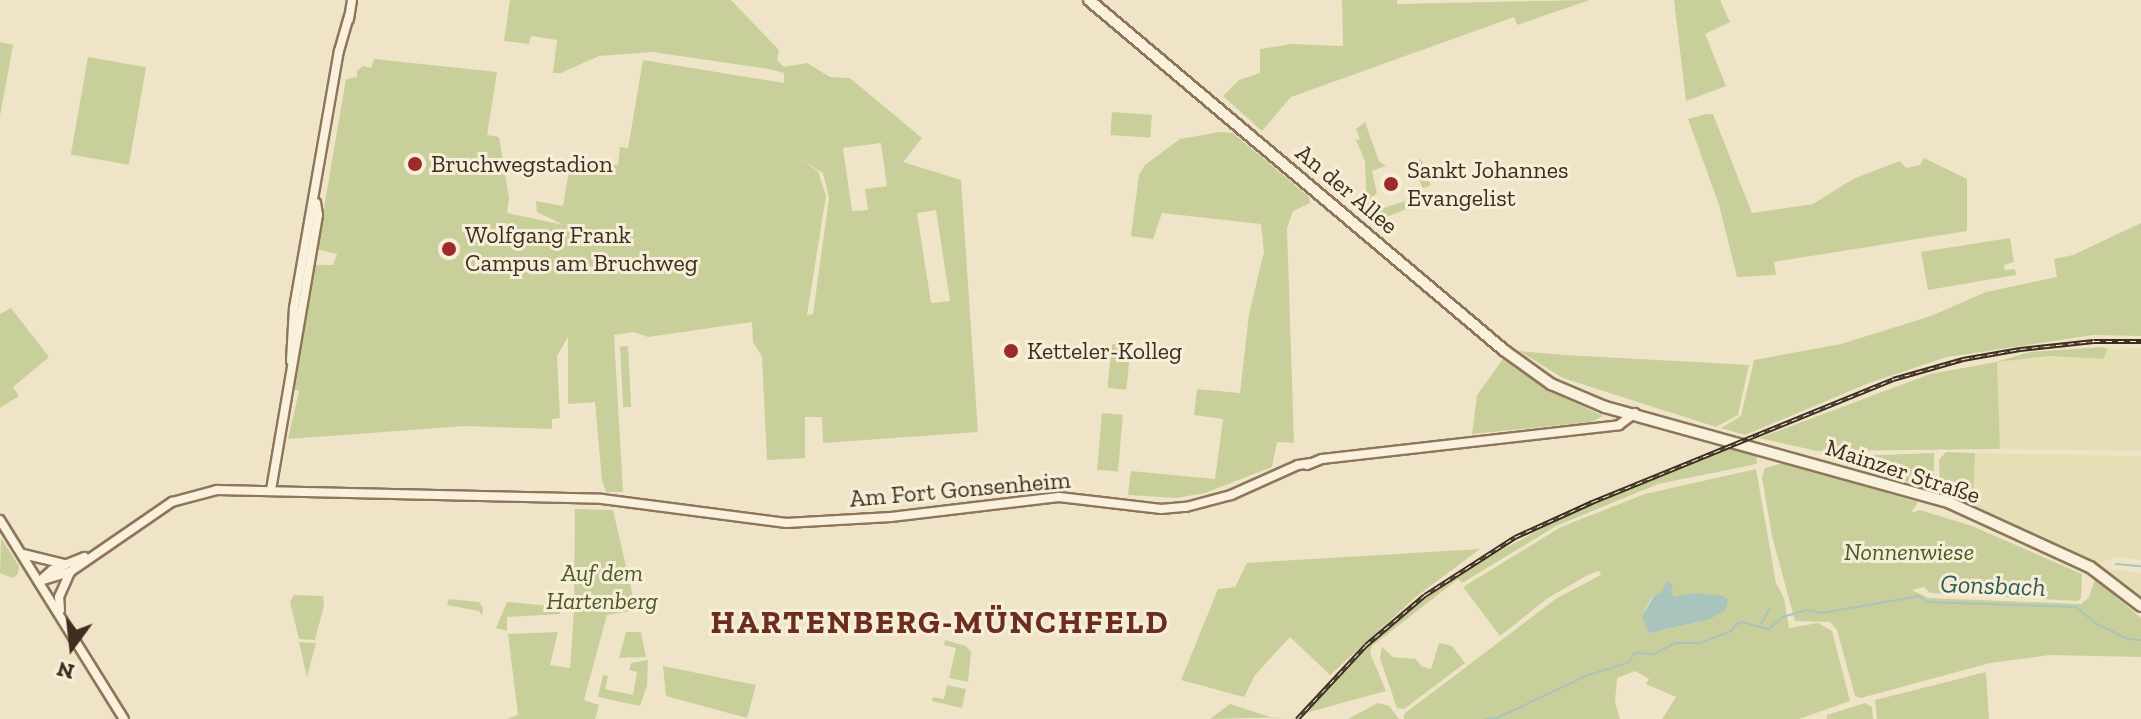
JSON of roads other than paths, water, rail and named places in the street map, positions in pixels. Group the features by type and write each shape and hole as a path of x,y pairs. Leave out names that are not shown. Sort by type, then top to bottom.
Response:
{"main road":[{"name":"An der Allee","path":"1089,0 1505,351 1551,384 1613,409 1635,413"},
{"name":"An der Allee","path":"1586,399 1635,413"},
{"name":"Mainzer Straße","path":"1635,413 1950,503 2090,567 2141,606"}],"street":[{"path":"271,490 318,215 315,199 352,0"},
{"name":"Am Fort Gonsenheim","path":"1586,428 1605,421 1613,409"},
{"name":"Am Fort Gonsenheim","path":"40,581 97,552 172,502 217,490 624,502 786,523 891,517 1059,497 1174,508 1208,503 1311,463 1619,425 1635,413"},
{"path":"0,520 124,719"},
{"path":"23,554 68,568 59,597 61,615"}],"water":[{"path":"1667,581 1672,584 1673,597 1697,593 1723,596 1728,600 1726,610 1708,620 1649,633 1642,617"}],"waterway":[{"path":"2116,564 2141,566"},
{"name":"Gonsbach","path":"1485,719 1497,718 1586,676 1629,662 1634,653 1654,654 1676,643 1700,643 1732,631 1735,625 1742,622 1769,629 1783,617 1806,610 1822,613 1919,596 1926,602 2076,607 2095,623 2128,639 2141,640"},
{"path":"1761,624 1770,608"}],"railway":[{"path":"1297,719 1366,645 1425,595 1515,537 1592,502 1893,379 1963,359 2020,349 2094,341 2141,341"}],"place":[{"name":"Bruchwegstadion","path":"415,164"},
{"name":"Sankt Johannes Evangelist","path":"1391,184"},
{"name":"Wolfgang Frank Campus am Bruchweg","path":"449,249"},
{"name":"Ketteler-Kolleg","path":"1011,351"}],"district":[{"name":"HARTENBERG-MÜNCHFELD","path":"940,622"}],"park label":[{"name":"Nonnenwiese","path":"1909,552"},
{"name":"Auf dem Hartenberg","path":"602,587"}]}
